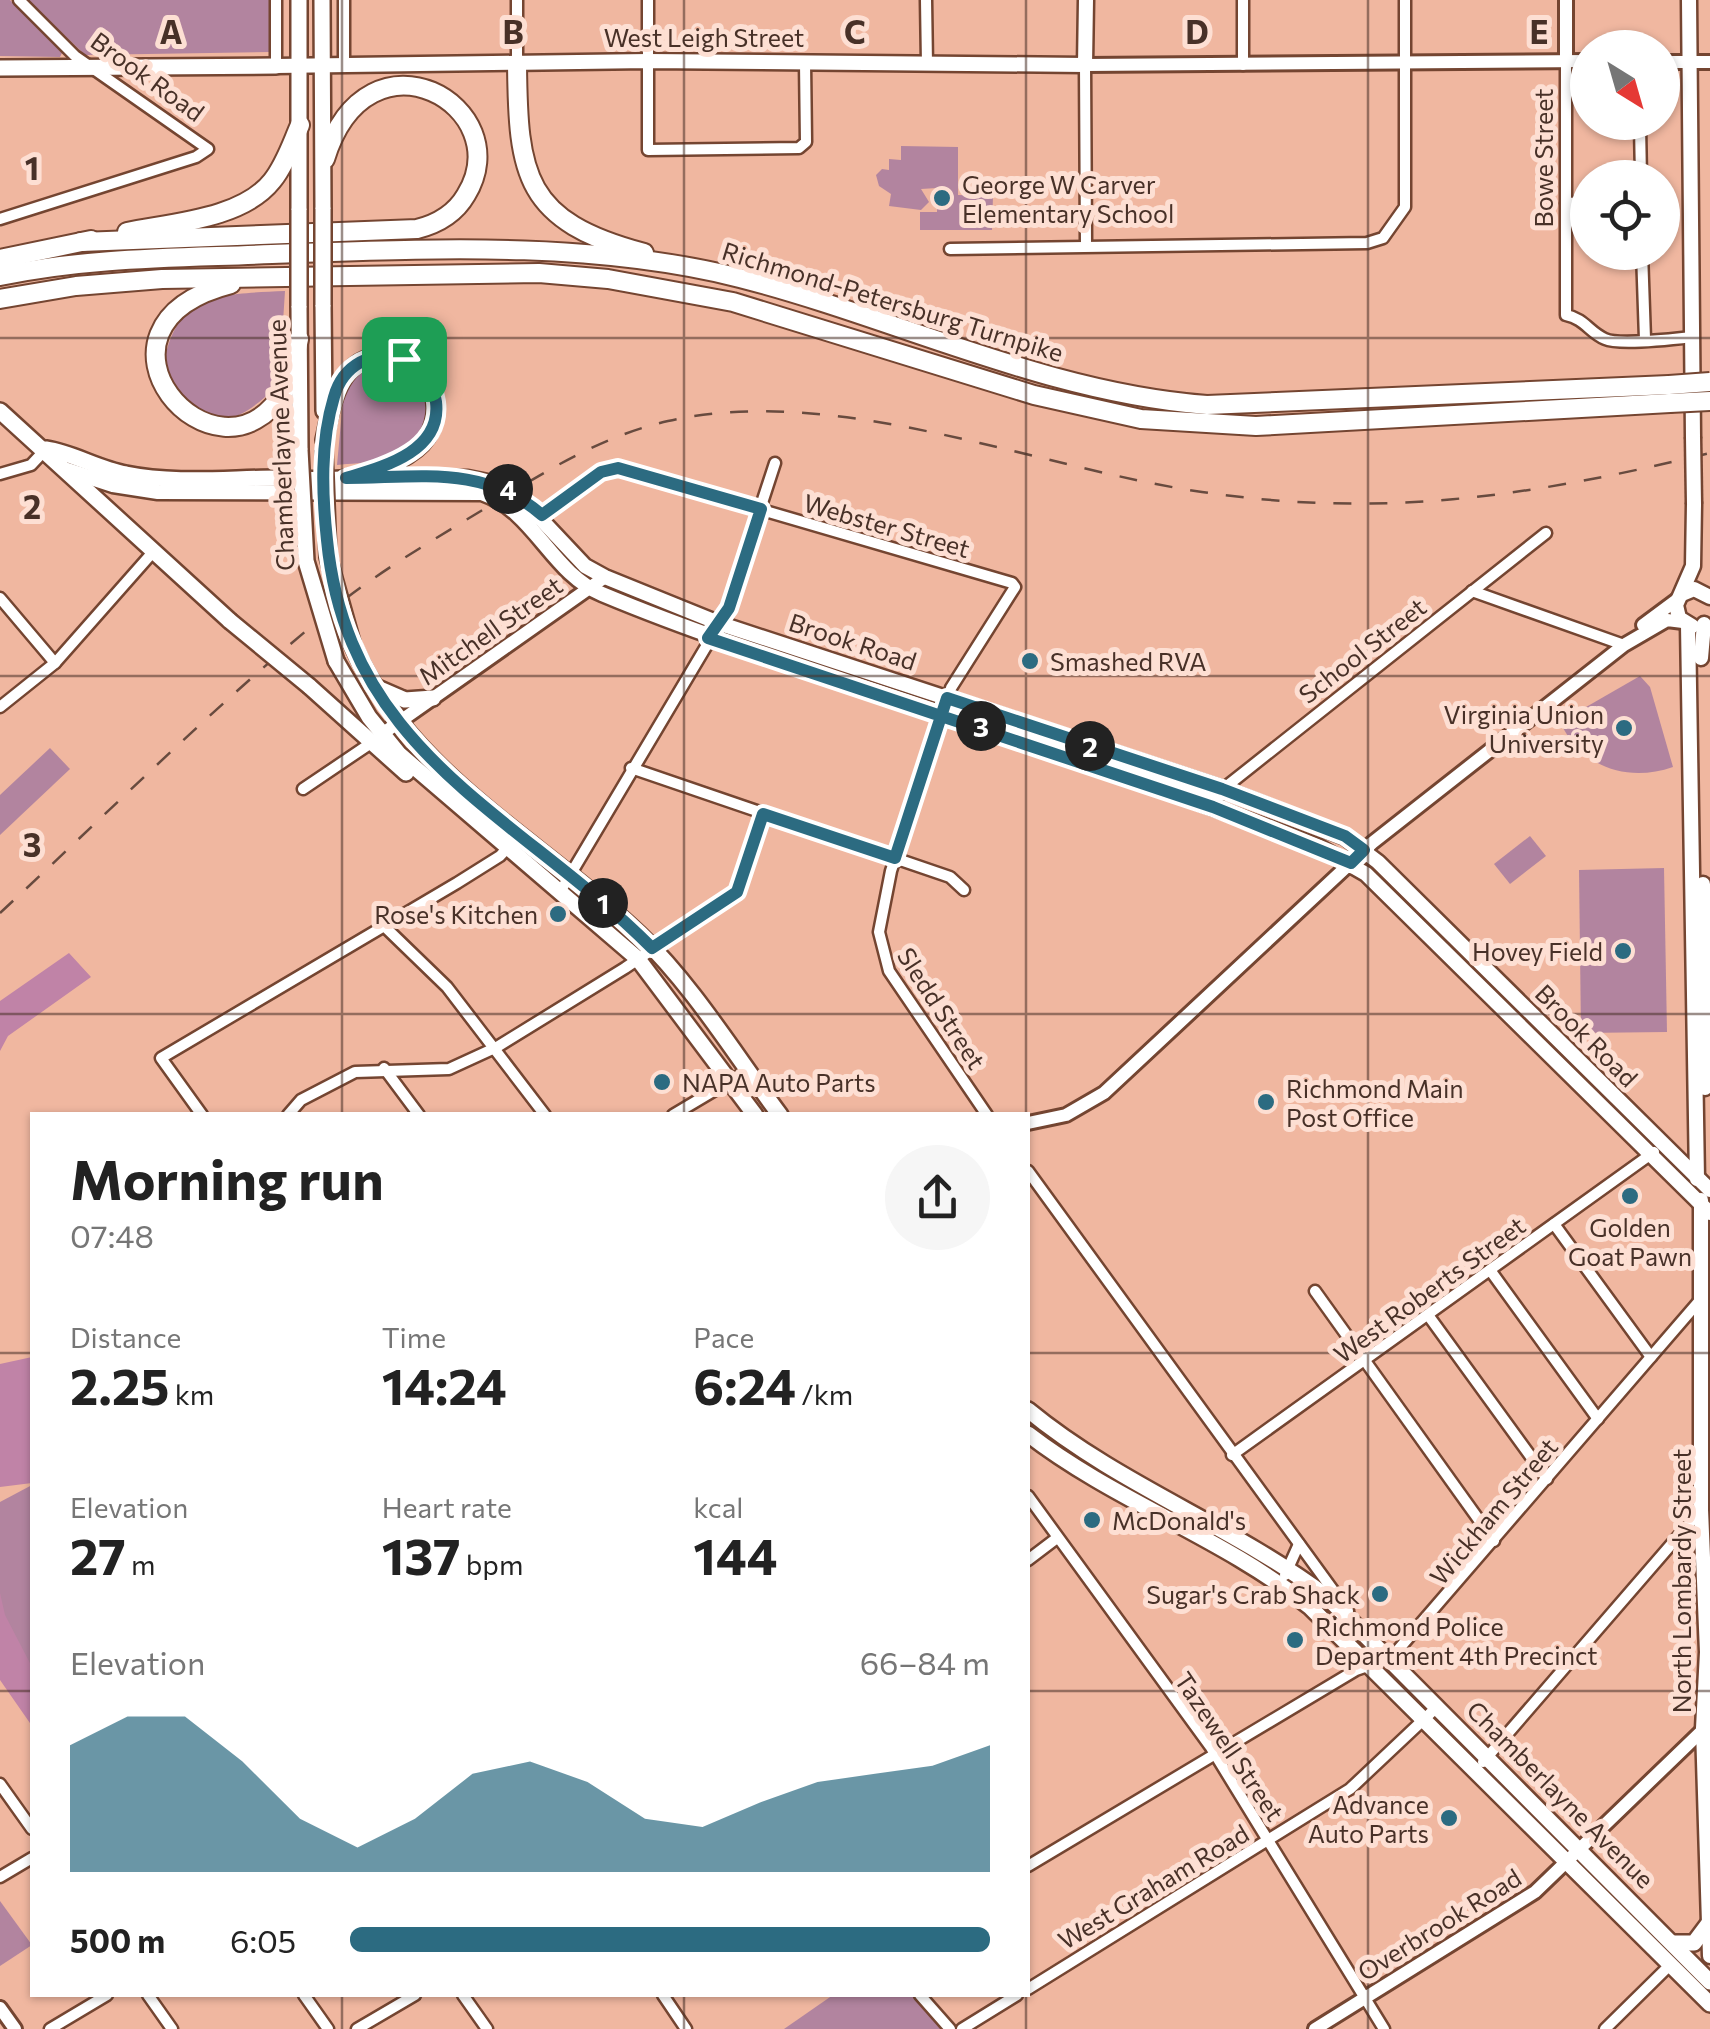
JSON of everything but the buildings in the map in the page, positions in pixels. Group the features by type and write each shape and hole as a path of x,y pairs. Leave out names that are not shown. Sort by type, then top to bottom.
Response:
{"highway":[{"path":"517,63 518,144 523,163 548,204 586,234 672,264"},
{"path":"81,242 417,229 438,222 462,202 475,176 477,155 471,129 455,106 430,90 405,85 375,91 354,106 336,126 325,159"},
{"path":"0,258 212,214 246,200 273,180 300,125"},
{"name":"Richmond-Petersburg Turnpike","path":"0,276 146,258 484,250 672,264 798,293 1061,378 1156,401 1224,405 1670,394 1710,401"},
{"name":"Richmond-Petersburg Turnpike","path":"0,299 110,282 522,272 652,286 798,321 1034,394 1141,418 1194,424 1256,426 1670,394 1710,382"},
{"path":"258,277 215,288 171,314 155,351 165,392 176,407 196,420 242,423 270,408 283,393 300,340"}],"main road":[{"name":"Chamberlayne Avenue","path":"299,0 300,450 306,562 336,661 377,738"},
{"name":"Chamberlayne Avenue","path":"322,0 328,557 353,646 397,724 448,777 652,948 778,1112"},
{"path":"1085,65 1086,0"},
{"path":"1680,596 1693,566 1694,504 1689,0"},
{"name":"West Leigh Street","path":"0,68 648,61 1085,65"},
{"path":"324,445 337,388 354,366 378,356 394,356 427,377 436,412 422,444 408,455 346,478"},
{"name":"Chamberlayne Avenue","path":"0,411 230,621 377,738 428,792 458,808 638,959 753,1112"},
{"name":"Brook Road","path":"50,456 148,478 484,480 512,491 542,515 582,562 605,577 1351,863 1526,1027 1706,1210"},
{"name":"Brook Road","path":"50,456 113,486 158,492 473,491 498,500 529,525 562,567 588,589 708,638 1222,789 1345,836 1364,850 1705,1185"},
{"path":"1693,566 1708,595"},
{"path":"1680,596 1694,589 1708,595"},
{"name":"North Lombardy Street","path":"1680,596 1676,612 1685,624 1706,1210 1702,1297 1707,1429 1701,1510 1708,1654 1710,1956"},
{"path":"1685,624 1708,620"},
{"name":"North Lombardy Street","path":"1705,1185 1700,658 1708,620"},
{"path":"371,684 404,700 433,698"},
{"name":"Chamberlayne Avenue","path":"1030,1411 1100,1463 1290,1568 1358,1625 1710,1982"},
{"name":"Chamberlayne Avenue","path":"1030,1435 1120,1496 1280,1584 1371,1664 1710,2004"},
{"path":"1672,1943 1694,1943 1709,1923"}],"street":[{"name":"Brook Road","path":"0,219 196,157 208,149 92,69 19,0"},
{"path":"276,0 276,66"},
{"path":"344,0 344,66"},
{"path":"648,0 648,150 799,148 806,142 805,62"},
{"path":"926,0 927,64"},
{"path":"1244,0 1244,64"},
{"path":"950,248 1369,242 1383,238 1405,207 1405,0"},
{"name":"Bowe Street","path":"1566,0 1566,315 1583,319 1601,338 1645,338"},
{"path":"517,3 517,63"},
{"name":"West Leigh Street","path":"1085,65 1570,62"},
{"path":"1680,62 1710,62"},
{"path":"1085,65 1086,244"},
{"path":"1566,203 1570,203"},
{"path":"1643,270 1645,338 1692,337"},
{"path":"0,474 50,456"},
{"path":"560,892 708,638 721,624 775,463"},
{"name":"Webster Street","path":"529,525 612,468 1015,587"},
{"name":"School Street","path":"1213,807 1222,789 1546,533"},
{"path":"0,707 55,663 152,552"},
{"name":"Mitchell Street","path":"304,790 605,577"},
{"name":"Sledd Street","path":"986,1112 882,955 879,932 895,858 944,706 1015,587"},
{"path":"1472,591 1624,645 1667,620 1685,624"},
{"path":"1030,1122 1078,1110 1114,1086 1364,850 1624,645 1680,596"},
{"path":"0,598 55,663"},
{"path":"631,768 950,877 964,890"},
{"path":"291,1112 328,1082 384,1068 449,1069 497,1047 638,959 737,892 763,814"},
{"path":"200,1112 162,1058 384,926 507,849 519,835"},
{"path":"384,926 447,987 497,1047 543,1112"},
{"path":"384,1068 417,1112"},
{"path":"678,1112 748,1072"},
{"name":"West Roberts Street","path":"1232,1455 1663,1145"},
{"path":"1030,1174 1358,1625"},
{"path":"1554,1224 1651,1358"},
{"path":"1490,1270 1598,1419"},
{"path":"1315,1291 1494,1540"},
{"name":"Wickham Street","path":"1390,1658 1702,1297"},
{"path":"1428,1315 1547,1479"},
{"name":"Tazewell Street","path":"1030,1499 1216,1754 1384,2029"},
{"path":"1474,1770 1701,1510"},
{"path":"1030,1558 1057,1538"},
{"path":"1280,1584 1299,1544"},
{"path":"1030,1865 1371,1664 1390,1658"},
{"name":"West Graham Road","path":"1030,1987 1358,1784 1438,1706"},
{"name":"Overbrook Road","path":"1315,2029 1519,1904 1568,1862 1706,1726"},
{"path":"0,1784 30,1826"},
{"path":"0,1877 30,1859"},
{"path":"1605,2029 1670,1965"},
{"path":"50,2029 104,1997"},
{"path":"149,1997 172,2029"},
{"path":"305,1997 328,2029"},
{"path":"357,2029 412,1997"},
{"path":"464,1997 487,2029"},
{"path":"663,1997 686,2029"},
{"path":"922,1997 950,2029"},
{"path":"962,2029 1014,1997"},
{"path":"0,2008 15,2029"}],"shaded area":[{"path":"0,0 10,0 62,53 60,57 0,56"},
{"path":"28,0 269,0 270,52 85,55"},
{"path":"901,146 958,147 958,195 993,196 992,230 920,230 920,212 937,212 937,188 921,189 929,202 921,210 889,206 891,194 879,186 876,175 882,169 889,170 889,159 901,160"},
{"path":"285,291 279,384 261,401 230,418 217,419 190,405 163,371 168,345 188,312 220,297"},
{"path":"381,362 407,371 425,390 430,414 426,427 399,454 337,465 343,400 351,377"},
{"path":"1640,676 1650,687 1673,767 1656,772 1623,772 1580,750 1560,722"},
{"path":"50,748 70,769 0,835 0,795"},
{"path":"1530,836 1546,856 1510,884 1494,864"},
{"name":"Hovey Field","path":"1664,868 1667,1032 1581,1033 1579,870"},
{"path":"69,953 91,977 8,1036 0,1051 0,1001"},
{"path":"30,1357 30,1483 0,1487 0,1364"},
{"path":"30,1486 30,1696 0,1655 0,1502"},
{"path":"0,1593 5,1615 30,1663 30,1723 0,1680"},
{"path":"0,1901 30,1946 0,1966"},
{"path":"830,1997 915,1997 943,2029 784,2029"}],"railway":[{"path":"0,913 204,721 349,596 553,468 597,445 668,421 733,412 867,420 1202,492 1334,503 1458,499 1519,491 1710,453"}],"place":[{"name":"George W Carver Elementary School","path":"942,198"},
{"name":"Smashed RVA","path":"1030,661"},
{"name":"Virginia Union University","path":"1624,728"},
{"name":"Rose's Kitchen","path":"558,914"},
{"name":"Hovey Field","path":"1623,951"},
{"name":"NAPA Auto Parts","path":"662,1082"},
{"name":"Richmond Main Post Office","path":"1266,1102"},
{"name":"Golden Goat Pawn","path":"1630,1196"},
{"name":"McDonald's","path":"1092,1520"},
{"name":"Sugar's Crab Shack","path":"1380,1594"},
{"name":"Richmond Police Department 4th Precinct","path":"1295,1640"},
{"name":"Advance Auto Parts","path":"1449,1818"}],"route":[{"path":"404,359 378,356 349,370 337,388 324,440 328,557 335,594 353,646 378,696 435,766 612,910 652,948 737,892 763,814 895,858 918,789 942,713 947,698 1222,789 1345,836 1364,850 1351,863 1213,807 942,713 708,638 729,608 761,509 618,468 601,472 542,515 512,491 484,480 346,478 408,455 430,432 436,412 432,387 427,377 404,359"}]}
